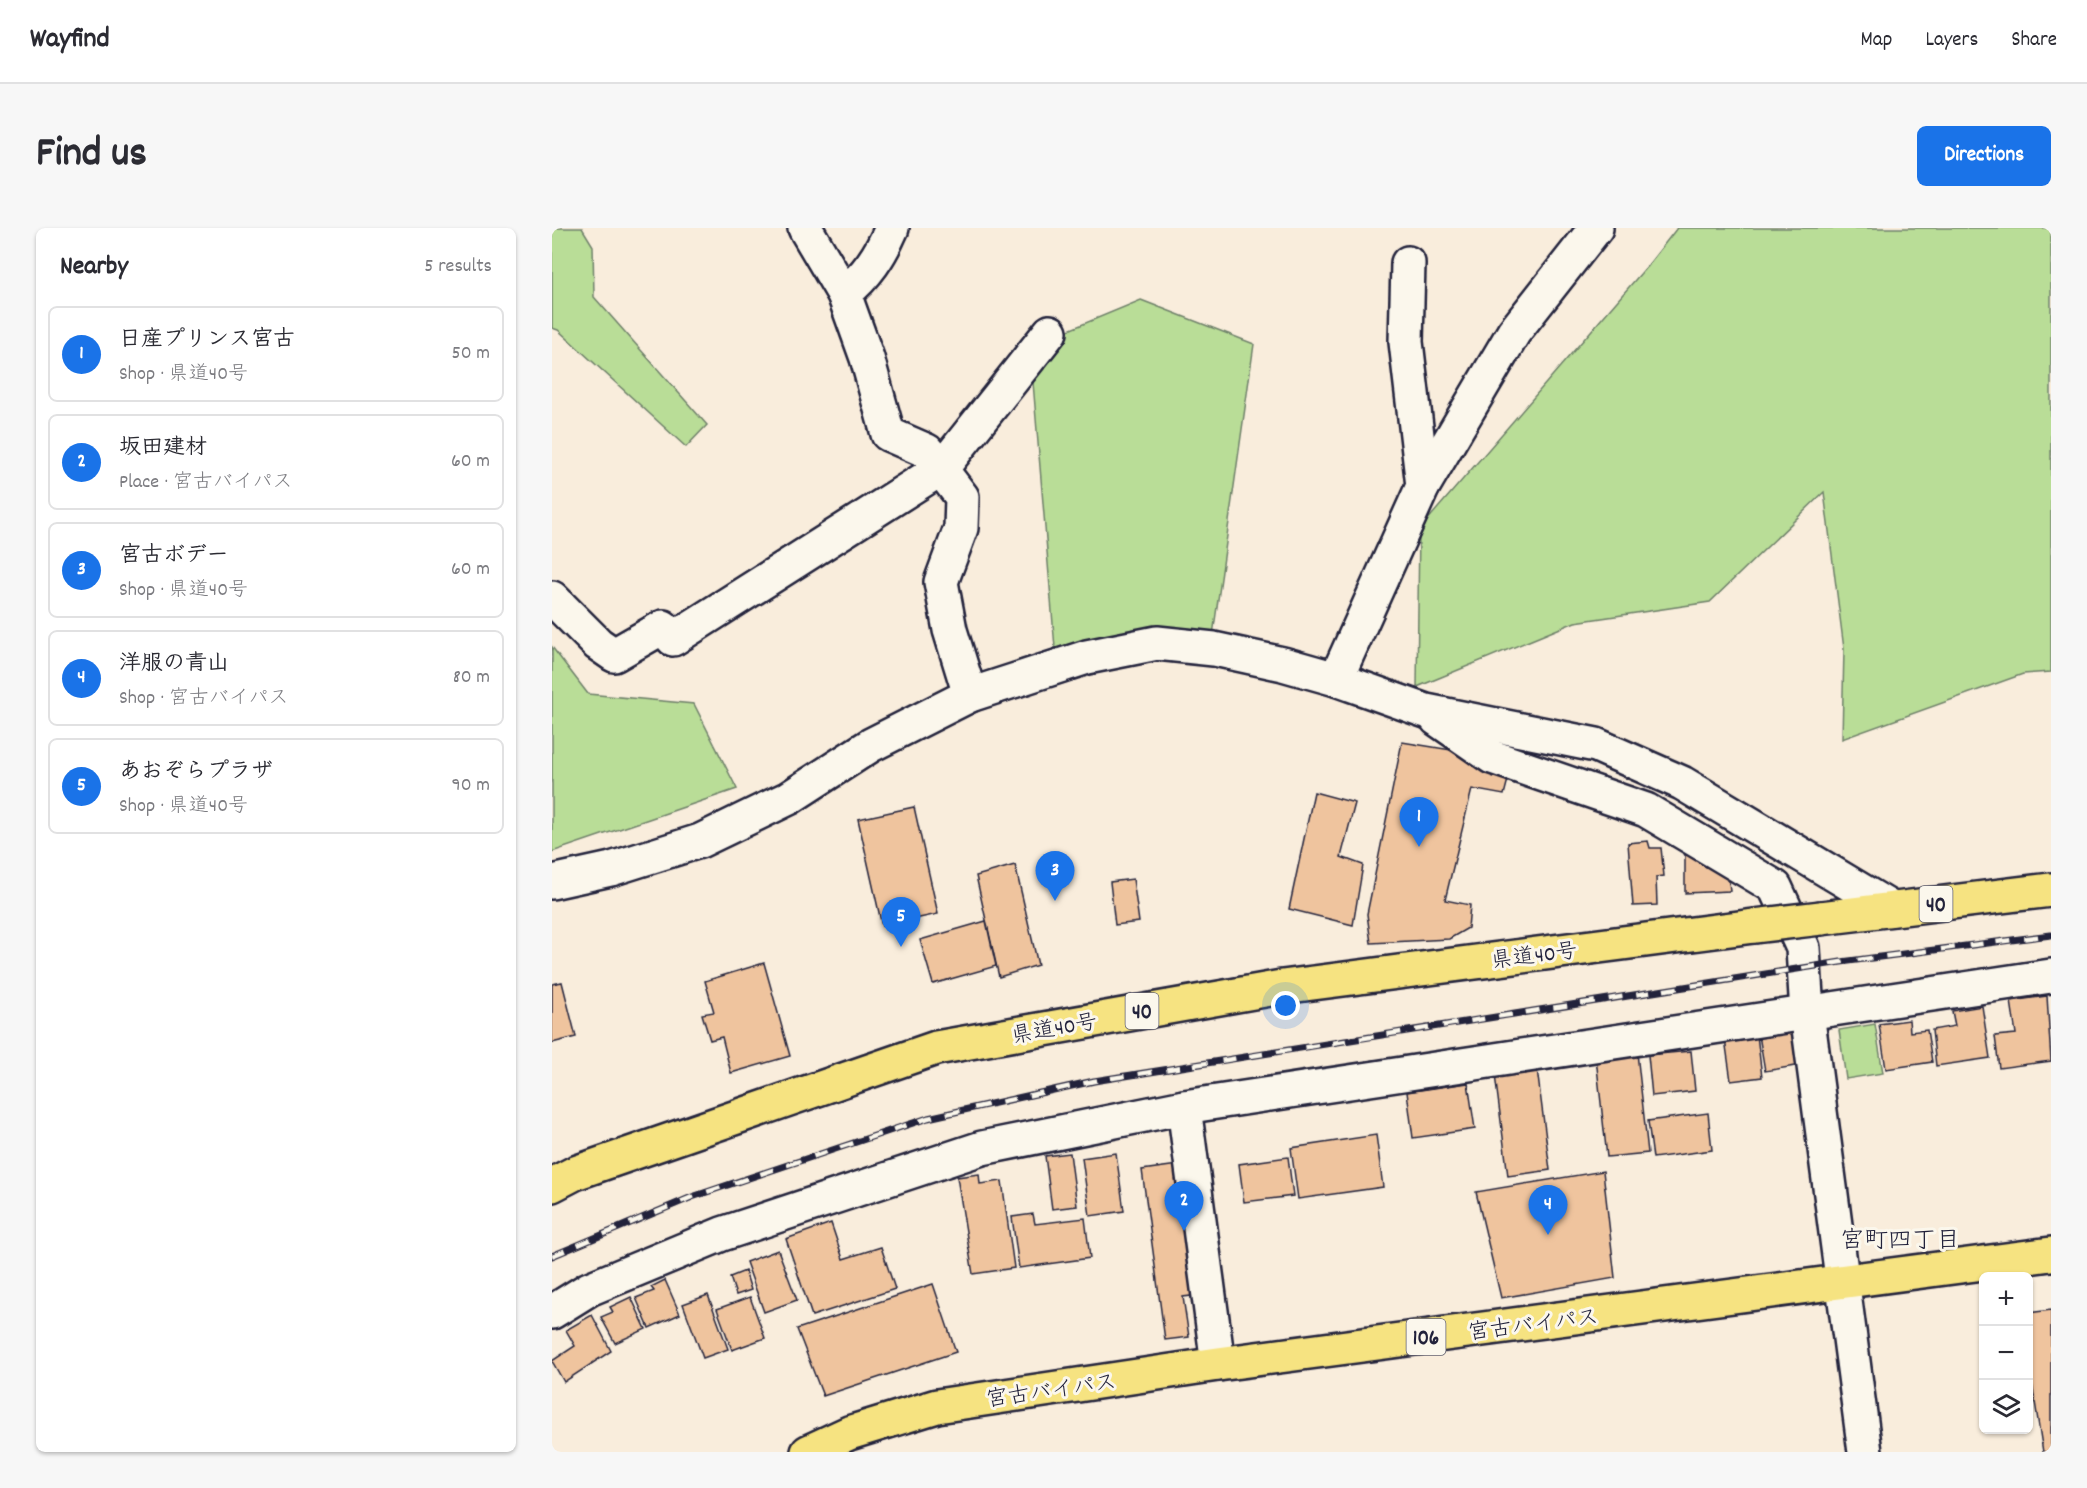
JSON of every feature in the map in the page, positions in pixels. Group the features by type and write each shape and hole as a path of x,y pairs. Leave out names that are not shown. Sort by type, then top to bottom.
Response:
{"main road":[{"name":"40","path":"1893,909 2051,890"},
{"name":"県道40号","path":"552,1185 575,1173 936,1048 1282,987 1893,909"},
{"name":"宮古バイパス","path":"808,1452 849,1432 938,1406 1218,1364 2051,1254"}],"street":[{"path":"805,228 844,294 867,358 888,434 927,451 962,497 961,528 940,582 950,630 970,695"},
{"path":"844,294 865,276 883,249 892,228"},
{"path":"1336,679 1423,486 1514,332 1596,228"},
{"path":"1408,263 1406,342 1423,486"},
{"path":"552,598 598,644 614,655 663,627 673,639 942,468 1050,332"},
{"path":"552,882 611,869 700,841 789,798 871,745 970,695 1087,657 1157,643 1214,649 1336,679 1426,711 1596,745 1682,783 1893,909"},
{"path":"1426,711 1492,757 1646,810 1775,887 1803,948 1807,1013 1865,1452"},
{"path":"552,1312 589,1289 722,1234 883,1179 982,1149 1184,1107 2051,976"},
{"path":"1184,1107 1218,1364"}],"green space":[{"path":"552,228 582,228 593,246 594,297 707,425 686,447 558,330 552,328"},
{"path":"1677,228 2051,228 2051,672 2023,674 1842,739 1844,649 1824,492 1710,602 1575,622 1417,687 1419,530 1648,265"},
{"path":"1141,300 1254,344 1213,635 1056,660 1030,346"},
{"path":"552,647 588,694 694,704 737,789 552,852"},
{"path":"1875,1024 1883,1073 1846,1079 1839,1030"}],"building":[{"path":"1402,742 1513,760 1504,795 1472,789 1445,900 1470,905 1468,928 1449,939 1371,943 1367,914"},
{"path":"1314,792 1355,803 1341,857 1363,865 1353,925 1289,909"},
{"path":"914,807 938,914 882,926 858,819"},
{"path":"1648,841 1650,848 1661,848 1664,876 1656,877 1657,905 1633,906 1628,843"},
{"path":"1685,849 1728,872 1730,891 1685,893"},
{"path":"1015,865 1038,965 999,977 976,876"},
{"path":"1133,879 1139,922 1115,925 1110,882"},
{"path":"986,921 996,966 933,984 920,940"},
{"path":"764,963 790,1056 731,1073 722,1037 710,1040 702,1014 714,1012 705,981"},
{"path":"562,982 576,1037 552,1043 552,984"},
{"path":"2047,996 2051,1061 1999,1068 1995,1036 2016,1034 2011,1001"},
{"path":"1982,1006 1990,1058 1936,1066 1932,1030 1955,1026 1952,1011"},
{"path":"1807,1013 1814,1063 1765,1071 1759,1035"},
{"path":"1909,1020 1910,1032 1927,1030 1932,1062 1886,1069 1879,1024"},
{"path":"1757,1035 1762,1077 1731,1081 1725,1039"},
{"path":"1691,1051 1695,1091 1652,1096 1648,1055"},
{"path":"1637,1053 1648,1153 1607,1157 1596,1058"},
{"path":"1537,1069 1550,1170 1508,1176 1495,1075"},
{"path":"1468,1083 1475,1129 1413,1138 1407,1092"},
{"path":"1708,1113 1712,1150 1653,1158 1648,1121"},
{"path":"1376,1135 1383,1187 1298,1199 1291,1148"},
{"path":"1070,1153 1077,1206 1052,1209 1045,1156"},
{"path":"1116,1153 1124,1211 1090,1216 1082,1158"},
{"path":"1288,1157 1293,1196 1244,1202 1239,1164"},
{"path":"1207,1161 1225,1292 1183,1297 1189,1337 1165,1340 1142,1170"},
{"path":"1603,1171 1615,1278 1501,1298 1476,1192"},
{"path":"979,1174 980,1184 1002,1181 1014,1268 973,1274 957,1177"},
{"path":"1033,1214 1035,1224 1085,1218 1090,1258 1019,1268 1012,1217"},
{"path":"831,1223 843,1259 881,1247 895,1289 812,1316 786,1239"},
{"path":"778,1250 797,1300 764,1312 746,1262"},
{"path":"745,1271 751,1290 736,1295 730,1277"},
{"path":"665,1280 680,1314 649,1328 636,1298 654,1291 651,1287"},
{"path":"933,1284 956,1352 823,1396 797,1329"},
{"path":"708,1295 728,1349 703,1358 683,1304"},
{"path":"631,1297 646,1329 615,1343 601,1317 613,1312 610,1307"},
{"path":"750,1297 765,1338 732,1350 717,1309"},
{"path":"2051,1310 2051,1452 2043,1452 2033,1389 2033,1312"},
{"path":"592,1315 611,1351 564,1382 552,1361 575,1346 566,1330"}],"railway":[{"path":"552,1256 692,1197 928,1118 1094,1081 1841,962 2051,935"}],"place":[{"name":"日産プリンス宮古","path":"1419,847"},
{"name":"宮古ボデー","path":"1055,901"},
{"name":"あおぞらプラザ","path":"901,947"},
{"name":"坂田建材","path":"1184,1231"},
{"name":"洋服の青山","path":"1548,1235"}],"district":[{"name":"宮町四丁目","path":"1900,1239"}]}
